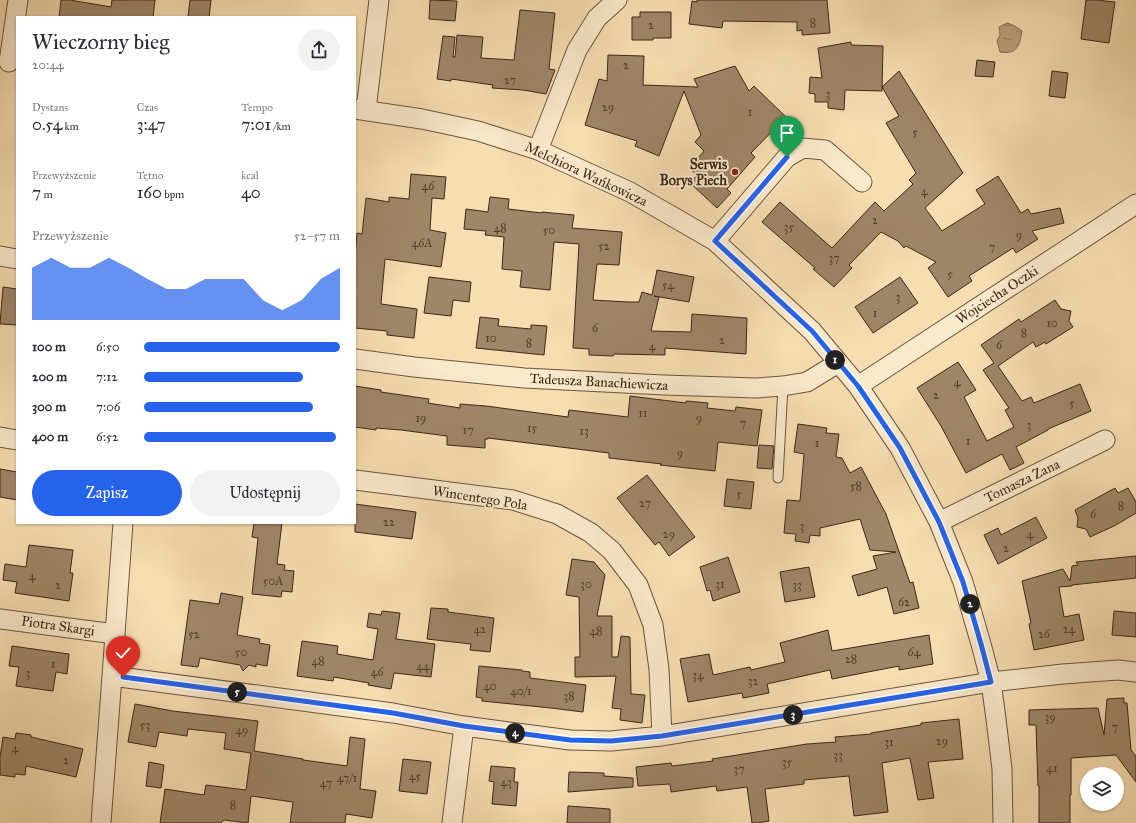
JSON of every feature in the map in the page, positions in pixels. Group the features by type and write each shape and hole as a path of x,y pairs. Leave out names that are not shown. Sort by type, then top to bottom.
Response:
{"street":[{"path":"9,62 18,0"},
{"path":"360,110 379,0"},
{"path":"538,150 577,50 597,18 617,0"},
{"name":"Melchiora Wańkowicza","path":"360,110 422,119 478,131 538,150 630,192 715,241 812,331 858,386 900,448 939,522 963,582 991,682 1002,769 1003,823"},
{"path":"715,241 787,157 803,148 824,150 862,182"},
{"name":"Wojciecha Oczki","path":"858,386 1136,204"},
{"path":"0,256 16,259"},
{"name":"Tadeusza Banachiewicza","path":"356,359 414,367 524,378 756,388 807,382 838,363"},
{"path":"0,437 16,440"},
{"name":"Tomasza Zana","path":"939,522 1105,440"},
{"name":"Wincentego Pola","path":"356,480 514,500 556,514 591,533 612,551 638,585 654,625 659,669 662,736"},
{"path":"101,823 123,524"},
{"name":"Piotra Skargi","path":"0,619 115,634"},
{"path":"112,676 393,713 464,726 570,740 611,741 662,736 991,682 1118,670 1136,672"},
{"path":"452,823 464,726"}],"lane":[{"path":"778,478 783,386"}],"water":[{"path":"1007,23 1022,31 1017,48 1006,53 1000,52 997,41 1000,35 999,27"}],"building":[{"path":"61,0 70,0 111,7 112,0 155,0 153,16 59,16"},
{"path":"190,0 211,0 209,16 188,16"},
{"path":"430,0 457,1 455,21 429,19"},
{"path":"697,0 827,0 830,33 802,35 802,30 797,31 797,22 723,21 722,28 689,24 692,1 697,2"},
{"path":"1086,0 1115,2 1109,43 1081,39"},
{"path":"520,10 555,13 549,69 555,70 546,94 523,90 492,88 493,85 451,79 451,81 437,79 443,36 455,37 453,57 455,57 457,35 483,37 481,58 514,60"},
{"path":"640,12 671,12 671,38 632,40 632,17 640,17"},
{"path":"851,42 851,45 883,46 882,91 845,90 844,110 828,108 828,102 815,102 815,94 809,93 810,77 822,78 818,48"},
{"path":"608,55 644,56 643,85 698,87 694,79 735,66 749,91 754,86 786,117 751,153 755,157 727,189 731,193 717,208 690,183 697,175 689,168 704,151 695,142 701,135 684,91 659,156 635,146 637,141 585,125 599,79 607,81"},
{"path":"977,60 995,62 993,77 975,76"},
{"path":"899,71 963,173 925,208 942,231 985,204 976,190 998,176 1021,213 1028,209 1031,214 1060,208 1064,223 1032,231 1038,239 1016,253 1013,248 969,276 972,281 948,297 928,268 936,262 906,246 904,248 898,241 881,232 849,265 852,268 834,287 813,269 815,268 762,222 780,202 832,248 875,202 884,211 913,184 909,180 916,173 886,123 899,116 882,87"},
{"path":"1052,71 1068,73 1065,98 1049,96"},
{"path":"411,174 446,177 444,199 432,198 430,230 446,233 441,267 385,259 381,304 417,309 414,338 387,335 387,331 356,328 356,245 357,233 362,234 366,198 389,202 389,197 409,199"},
{"path":"490,197 509,199 508,209 574,215 572,228 622,232 619,265 597,264 593,300 639,302 642,292 652,295 657,270 694,277 689,302 654,296 659,297 651,331 691,332 692,314 747,318 746,354 665,348 665,355 614,354 613,356 589,355 589,349 573,348 579,244 554,242 550,290 520,287 522,271 502,269 504,237 485,235 486,231 464,229 466,209 488,212"},
{"path":"429,277 471,282 469,302 453,300 451,316 424,313"},
{"path":"900,277 918,303 873,333 855,307"},
{"path":"3,287 16,289 16,325 0,324"},
{"path":"1055,300 1061,309 1071,311 1069,321 1073,327 1046,344 1045,342 1036,347 1033,342 998,366 1022,401 1031,397 1034,403 1080,384 1091,411 1048,429 1016,447 1024,463 1010,470 1002,454 966,473 941,426 917,388 958,362 976,390 964,397 987,441 1014,427 1005,410 1009,408 983,370 994,363 981,345 1019,319 1021,322"},
{"path":"480,317 499,319 498,326 531,329 531,325 547,326 544,355 476,348"},
{"path":"356,386 381,390 381,392 429,399 428,403 460,408 460,404 486,406 568,417 569,410 628,417 630,396 686,403 686,401 708,403 707,408 735,411 736,407 762,410 757,446 718,442 715,471 609,458 609,453 488,438 485,439 485,448 447,445 447,436 401,430 376,428 376,430 356,427"},
{"path":"798,424 827,428 826,433 839,434 836,457 842,458 850,473 861,467 886,514 910,583 913,582 919,608 894,614 887,587 858,596 852,576 877,569 873,556 896,552 870,550 860,519 820,528 820,536 810,535 809,543 795,541 796,534 784,533 787,500 800,501 804,454 794,452"},
{"path":"759,445 774,446 772,469 757,468"},
{"path":"0,469 16,472 16,500 0,497"},
{"path":"647,475 695,537 669,556 659,542 655,545 617,498"},
{"path":"727,479 754,482 751,509 724,506"},
{"path":"1115,488 1118,493 1128,488 1136,502 1136,513 1116,525 1090,537 1086,529 1077,527 1078,518 1075,510"},
{"path":"356,504 416,512 412,539 355,532"},
{"path":"1036,517 1047,538 998,564 984,535 998,528 1001,535"},
{"path":"254,524 282,524 277,564 285,565 284,570 294,571 292,592 282,591 281,597 252,594 258,538 252,537"},
{"path":"29,545 73,550 70,573 73,573 69,601 15,593 17,582 3,580 5,564 26,567"},
{"path":"1136,556 1136,578 1059,587 1064,617 1079,614 1084,640 1034,650 1029,624 1031,623 1022,581 1063,569 1070,581 1072,566 1078,565 1076,562"},
{"path":"728,557 740,592 713,601 710,590 707,591 700,567"},
{"path":"572,559 594,562 605,575 597,616 612,616 612,657 618,657 621,636 630,637 631,694 645,695 642,723 620,720 621,709 612,708 616,676 575,677 575,657 580,657 579,597 566,595"},
{"path":"809,567 815,597 785,602 780,572"},
{"path":"221,593 243,597 237,635 260,639 259,643 270,645 267,666 256,664 256,667 249,665 243,671 240,665 200,658 198,667 181,665 190,600 219,604"},
{"path":"431,608 448,609 448,612 494,618 490,652 470,650 471,644 427,639"},
{"path":"382,611 400,613 396,639 435,644 431,677 394,673 391,689 368,685 369,683 334,677 333,681 297,676 302,641 338,646 337,654 373,660 378,629 367,627 369,613 381,615"},
{"path":"1114,611 1136,613 1136,637 1112,635"},
{"path":"828,630 832,651 929,635 933,664 899,670 899,666 832,679 830,670 767,684 769,693 743,698 742,693 688,702 680,659 709,654 713,675 750,667 751,670 785,662 780,643"},
{"path":"12,646 69,654 67,674 56,672 53,691 16,686 19,667 9,666"},
{"path":"479,666 522,670 530,672 530,678 586,685 583,712 482,701 482,698 476,697"},
{"path":"1124,698 1124,703 1127,703 1131,750 1136,756 1136,782 1116,755 1071,758 1070,823 1039,823 1036,725 1029,725 1029,710 1098,708 1104,735 1107,699"},
{"path":"135,704 173,711 258,721 254,751 303,760 347,766 350,737 365,739 360,789 376,791 372,818 346,814 345,823 290,823 293,802 251,796 248,823 224,820 221,823 160,823 165,789 204,795 206,785 246,790 251,753 224,749 226,733 188,729 187,736 159,732 156,747 128,742"},
{"path":"959,719 963,759 928,762 934,798 918,800 910,758 882,763 888,812 854,816 849,776 804,780 804,784 765,789 769,821 757,823 752,823 747,787 717,791 716,786 671,792 670,784 638,786 636,767 671,763 672,766 713,761 712,759 807,744 836,742 835,737 871,734 921,725 921,723"},
{"path":"16,733 31,735 31,737 83,749 76,777 26,766 25,775 15,774 15,777 0,775 0,757 3,737 15,739"},
{"path":"403,759 431,762 427,794 399,791"},
{"path":"149,762 164,765 161,788 146,786"},
{"path":"491,766 515,768 514,782 518,782 516,806 492,804 494,782 489,781"},
{"path":"569,772 604,773 604,776 633,778 633,787 568,792"},
{"path":"568,806 610,809 610,823 567,823"}],"place":[{"name":"Serwis Borys Piech","path":"735,172"}],"route":[{"path":"123,677 393,713 464,726 570,740 611,741 662,736 991,682 963,582 939,522 900,448 858,386 812,331 715,241 787,157"}]}
